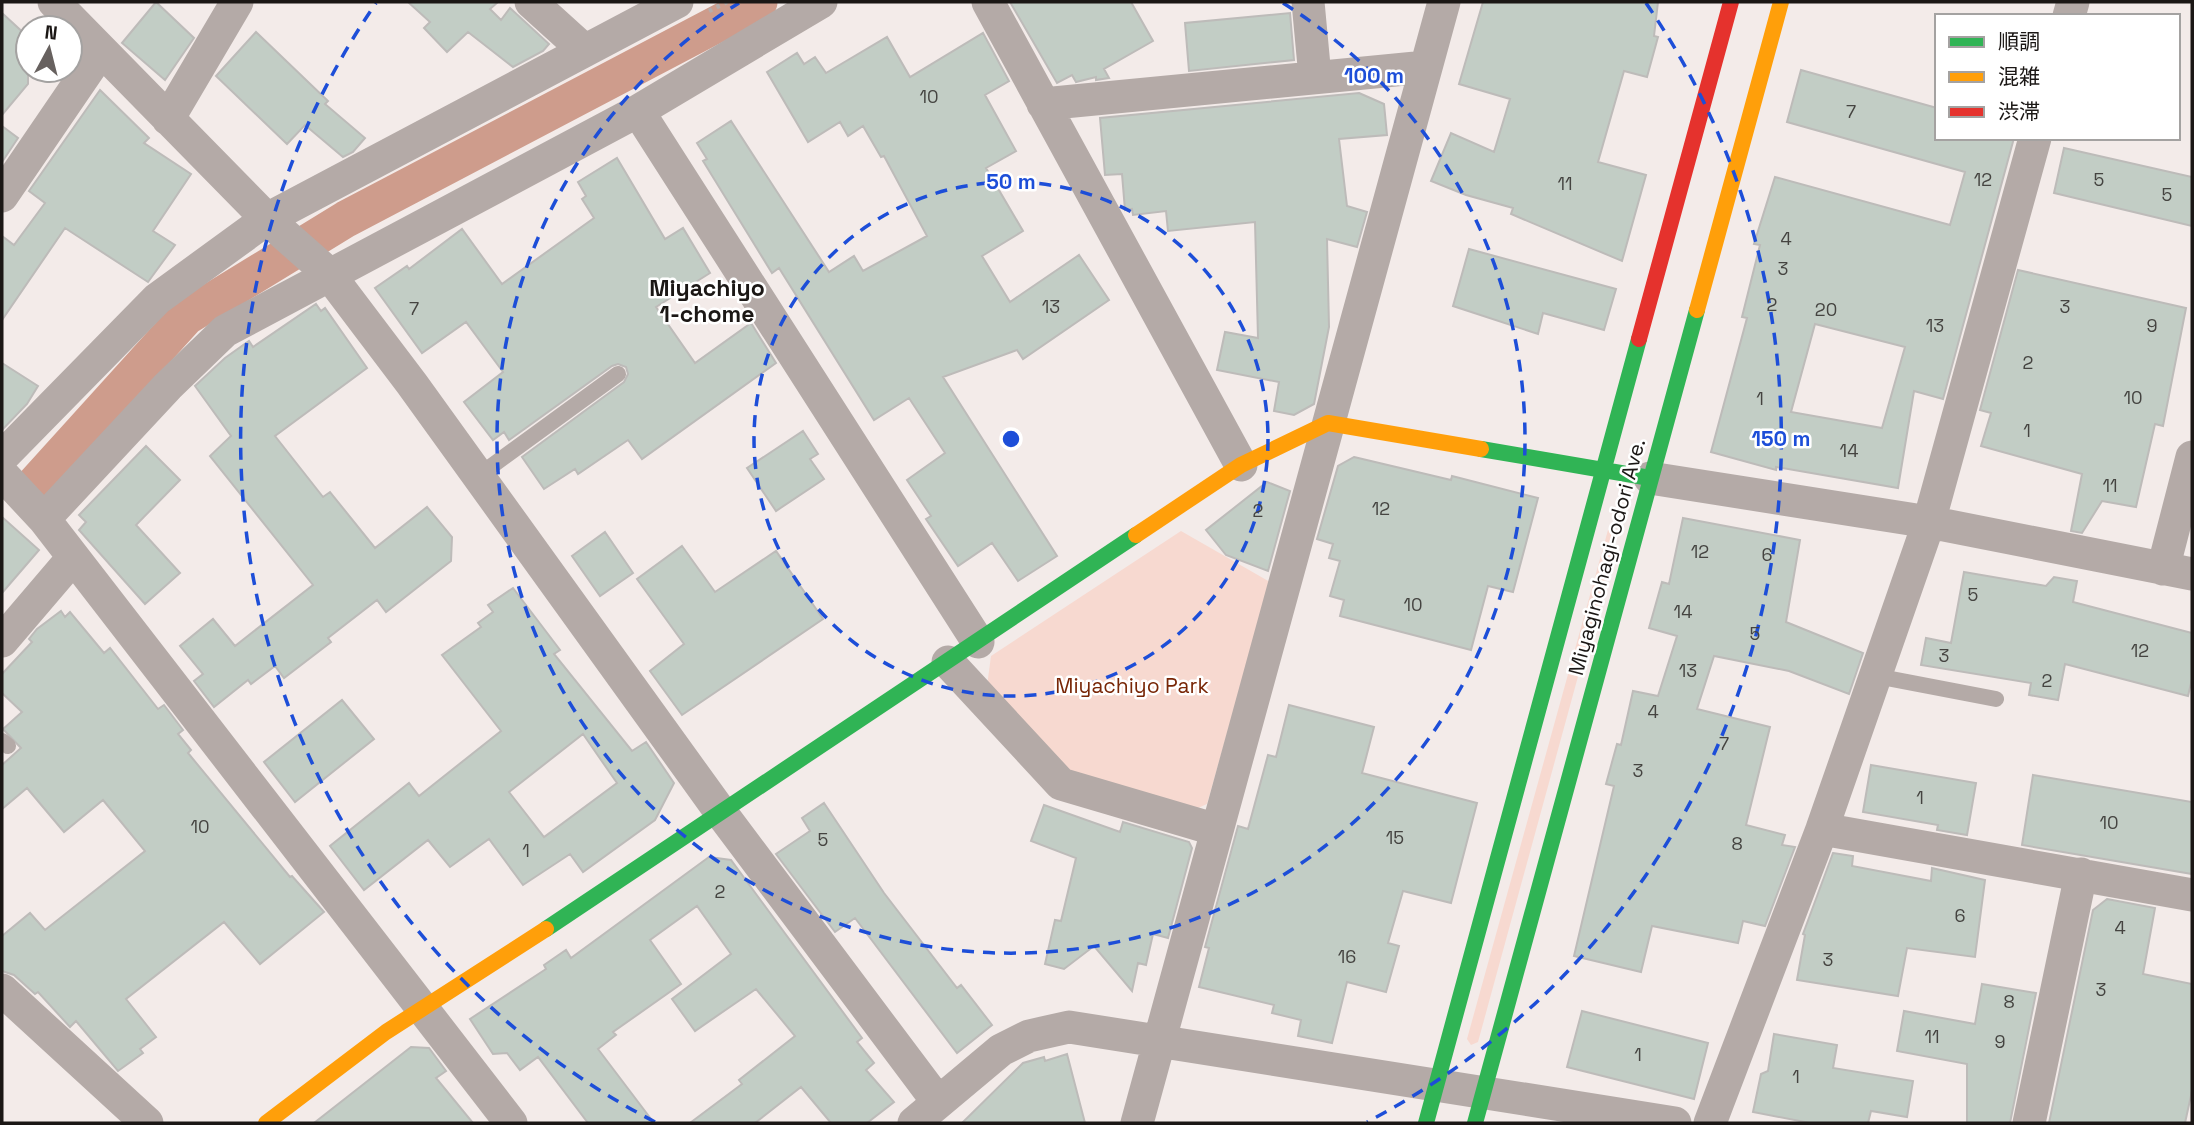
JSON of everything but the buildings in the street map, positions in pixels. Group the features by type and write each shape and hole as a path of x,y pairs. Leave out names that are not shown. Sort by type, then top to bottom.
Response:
{"street":[{"path":"54,2 298,247 478,476 722,814 926,1113 1002,1050 1029,1036 1069,1027 1436,1085 1479,1108 1675,1123"},
{"path":"168,119 237,2"},
{"path":"531,2 583,50"},
{"path":"44,519 168,386 225,331 298,247 583,50 677,2"},
{"path":"2,457 157,299 298,247 638,111 821,2"},
{"path":"988,2 1241,465"},
{"path":"1308,2 1315,77"},
{"path":"1137,1123 1444,2"},
{"name":"Miyaginohagi-odori Ave.","path":"1426,1123 1731,2"},
{"name":"Miyaginohagi-odori Ave.","path":"1479,1108 1781,2"},
{"path":"2,196 102,51"},
{"path":"1043,104 1426,67"},
{"path":"638,111 978,642"},
{"path":"1710,1123 1822,829 1930,522 2034,140"},
{"path":"267,1123 386,1032 424,1010 722,814 1241,465 1328,423 1930,522 2178,571 2192,457"},
{"path":"2,474 44,519 72,559 511,1123"},
{"path":"2,641 72,559"},
{"path":"948,662 1061,784 1217,830"},
{"path":"1822,829 2192,895"},
{"path":"2029,1123 2081,874"},
{"path":"2,990 147,1123"}],"lane":[{"path":"478,476 618,374"},
{"path":"1876,676 1996,699"}],"green space":[{"path":"1608,530 1614,530 1617,534 1478,1042 1471,1045 1467,1039"},
{"name":"Miyachiyo Park","path":"1181,531 1270,582 1207,804 1189,812 1063,771 987,686 991,656"}],"waterway":[{"path":"33,486 186,317 346,219 759,2"}],"traffic: fast":[{"path":"1475,1123 1697,310"},
{"path":"1426,1123 1639,339"},
{"path":"1481,449 1650,478"},
{"path":"546,929 1136,535"}],"traffic: slow":[{"path":"1697,310 1781,2"},
{"path":"1136,535 1241,465 1328,423 1481,449"},
{"path":"266,1123 386,1032 546,929"}],"traffic: jam":[{"path":"1639,339 1731,2"}],"district":[{"name":"Miyachiyo 1-chome","path":"707,301"}]}
